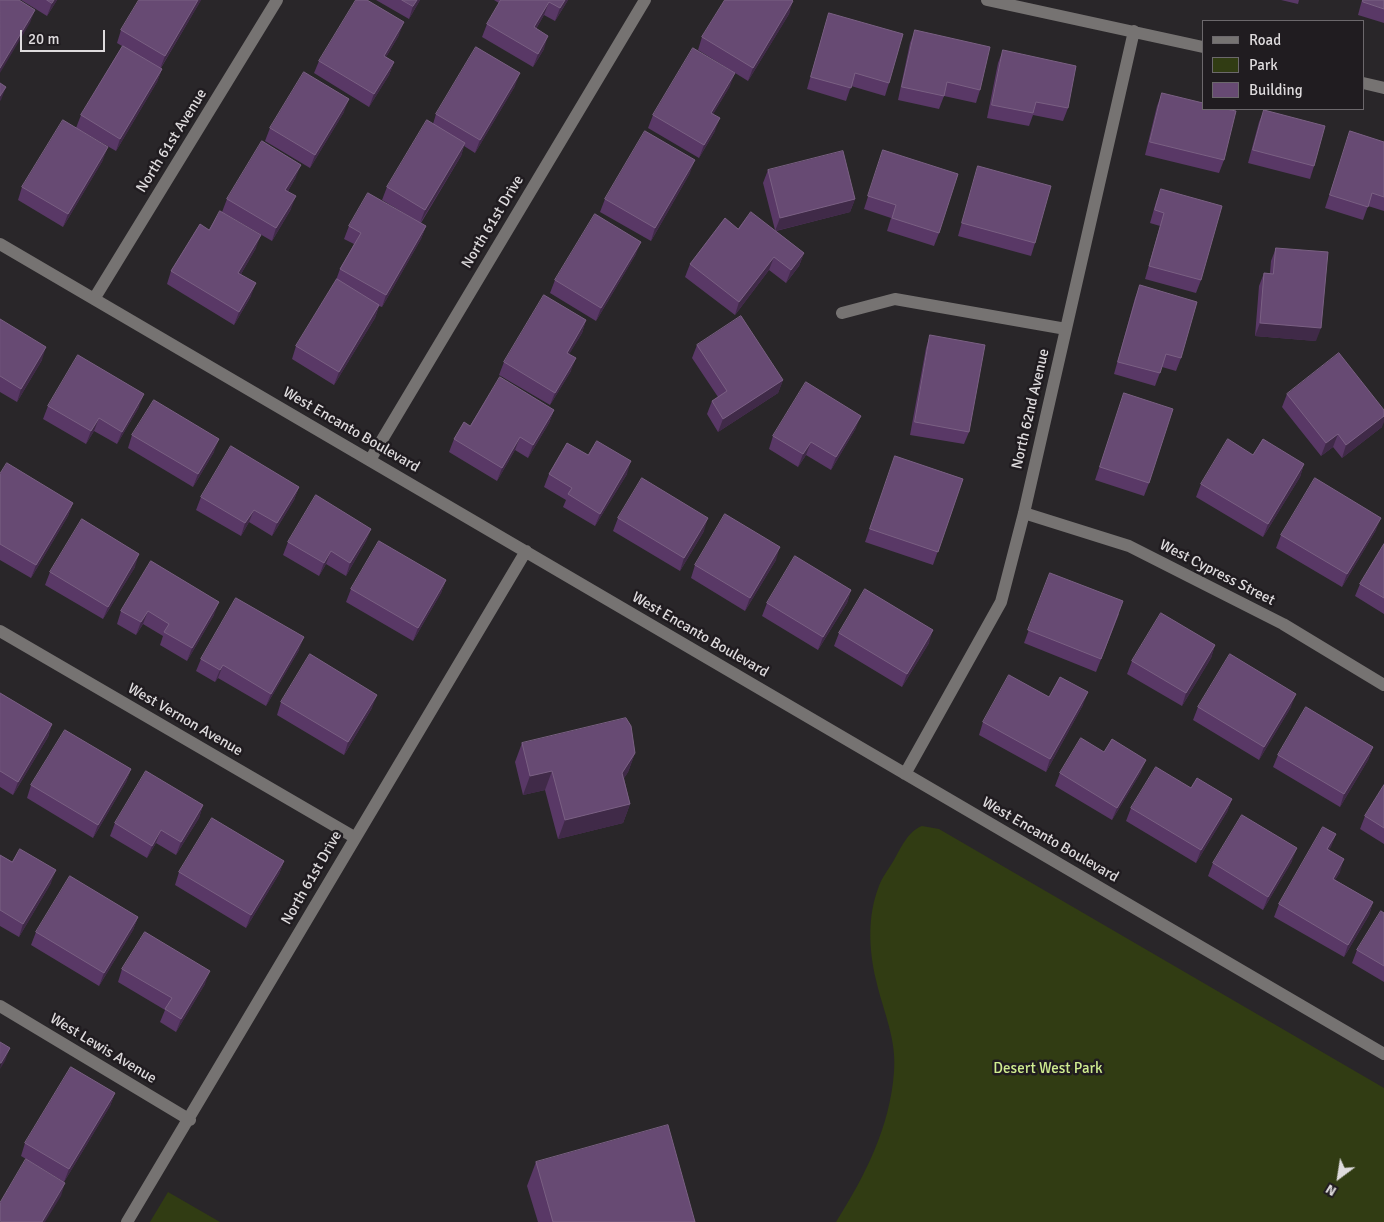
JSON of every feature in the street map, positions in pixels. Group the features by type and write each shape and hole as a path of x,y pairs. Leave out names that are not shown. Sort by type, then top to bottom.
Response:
{"street":[{"name":"North 61st Avenue","path":"94,299 277,0"},
{"name":"North 61st Drive","path":"370,460 645,0"},
{"path":"987,0 1202,47"},
{"name":"North 62nd Avenue","path":"905,774 971,659 1000,602 1024,513 1134,32"},
{"path":"1364,83 1384,88"},
{"name":"West Encanto Boulevard","path":"0,244 1384,1054"},
{"path":"842,313 895,298 1066,329"},
{"name":"West Cypress Street","path":"1024,513 1129,546 1283,624 1384,685"},
{"name":"North 61st Drive","path":"128,1222 190,1120 354,837 526,552"},
{"name":"West Vernon Avenue","path":"0,631 354,837"},
{"name":"West Lewis Avenue","path":"0,1006 190,1120"}],"green space":[{"name":"Desert West Park","path":"922,826 939,829 1384,1088 1384,1222 836,1222 857,1187 882,1132 892,1092 894,1072 893,1048 872,957 870,933 872,909 879,886 902,845 917,828"},
{"path":"168,1192 220,1222 150,1222"}],"building":[{"path":"0,0 19,0 35,10 0,68"},
{"path":"139,0 198,0 165,56 121,30"},
{"path":"356,0 367,0 404,22 384,56 394,62 374,94 319,61"},
{"path":"402,0 417,0 413,6"},
{"path":"501,0 565,0 560,8 549,2 534,27 548,36 538,54 487,24"},
{"path":"725,0 793,1 753,68 702,37"},
{"path":"1363,0 1384,0 1384,9 1363,2"},
{"path":"829,13 903,34 889,83 855,73 851,88 811,77"},
{"path":"915,30 990,47 980,90 947,82 944,96 902,87"},
{"path":"123,46 162,69 120,139 81,115"},
{"path":"476,47 520,73 480,140 436,114"},
{"path":"693,48 735,73 711,113 720,118 704,145 653,115"},
{"path":"1003,50 1076,66 1068,108 1036,102 1033,113 992,105"},
{"path":"304,72 349,99 315,155 270,128"},
{"path":"0,83 6,87 0,96"},
{"path":"1162,93 1202,103 1202,110 1236,111 1224,160 1150,142"},
{"path":"1264,110 1325,126 1314,166 1253,150"},
{"path":"63,120 108,147 68,214 22,187"},
{"path":"427,120 465,143 425,210 387,187"},
{"path":"645,131 695,160 655,228 605,199"},
{"path":"1350,131 1384,142 1384,197 1372,193 1368,207 1330,195"},
{"path":"262,141 301,165 285,190 296,196 276,228 227,199"},
{"path":"883,150 958,174 939,233 892,218 896,205 868,196"},
{"path":"843,151 855,199 780,218 768,170"},
{"path":"978,166 1051,186 1035,243 962,223"},
{"path":"1161,189 1222,206 1201,280 1149,266 1164,213 1155,210"},
{"path":"368,193 426,226 386,295 340,269 361,233 349,226"},
{"path":"220,211 261,235 238,273 256,283 239,312 171,271 200,224 209,230"},
{"path":"751,212 804,253 791,270 774,257 739,302 690,264 725,218 738,229"},
{"path":"595,214 641,242 601,308 555,280"},
{"path":"1276,248 1328,252 1321,328 1260,323 1264,273 1273,274"},
{"path":"337,279 379,305 339,372 296,346"},
{"path":"1140,285 1197,302 1181,358 1166,354 1160,373 1118,362"},
{"path":"544,295 586,320 567,353 576,358 555,393 504,362"},
{"path":"741,316 783,380 723,419 712,401 727,391 697,345"},
{"path":"0,319 46,347 21,389 0,376"},
{"path":"930,335 985,345 969,432 915,422"},
{"path":"1339,353 1384,410 1384,416 1346,445 1338,434 1326,443 1287,394"},
{"path":"78,355 144,394 122,432 99,418 91,431 48,406"},
{"path":"500,377 554,410 533,445 520,437 502,468 454,439 464,422 470,426"},
{"path":"806,382 861,416 836,457 811,442 803,454 773,436"},
{"path":"1124,393 1173,409 1149,483 1100,467"},
{"path":"154,400 219,439 198,474 132,435"},
{"path":"1228,439 1253,455 1263,439 1304,464 1268,524 1201,484"},
{"path":"597,441 631,461 600,514 568,494 572,488 549,474 567,443 588,455"},
{"path":"231,446 299,487 277,523 254,510 245,523 201,497"},
{"path":"895,456 963,479 938,552 870,529"},
{"path":"7,463 73,503 36,565 0,544 0,474"},
{"path":"642,478 708,518 684,558 618,518"},
{"path":"1315,478 1381,518 1347,574 1281,535"},
{"path":"316,495 371,529 350,563 331,551 324,563 288,542"},
{"path":"725,514 780,547 750,598 695,565"},
{"path":"82,519 139,554 108,607 50,572"},
{"path":"379,541 446,580 418,628 351,589"},
{"path":"1384,544 1384,598 1360,584"},
{"path":"795,556 851,590 823,637 767,603"},
{"path":"151,561 219,602 192,648 164,632 169,624 148,611 141,622 121,611"},
{"path":"1050,573 1123,601 1101,659 1028,630"},
{"path":"865,589 933,630 907,674 839,633"},
{"path":"236,598 304,637 271,694 223,665 220,670 201,659"},
{"path":"1161,613 1215,645 1186,693 1132,661"},
{"path":"310,654 377,695 348,742 281,702"},
{"path":"1230,654 1296,694 1264,747 1198,707"},
{"path":"1009,675 1049,697 1060,677 1088,692 1050,759 983,722"},
{"path":"0,693 52,724 18,782 0,771"},
{"path":"1306,707 1373,747 1344,794 1278,755"},
{"path":"626,718 631,726 635,753 622,773 630,804 565,820 552,771 530,776 522,743"},
{"path":"65,730 131,769 98,825 31,785"},
{"path":"1081,738 1104,752 1112,739 1146,760 1117,808 1060,773"},
{"path":"1156,767 1191,788 1197,778 1232,799 1201,850 1131,808"},
{"path":"146,771 203,805 181,842 161,830 152,846 115,823"},
{"path":"1384,785 1384,828 1365,816"},
{"path":"1242,815 1297,848 1268,897 1213,863"},
{"path":"212,818 284,861 251,915 179,872"},
{"path":"1323,827 1336,834 1327,849 1344,859 1333,879 1373,902 1348,945 1279,904"},
{"path":"20,849 56,870 23,924 0,910 0,855 12,862"},
{"path":"70,876 138,917 104,973 36,932"},
{"path":"1381,911 1384,913 1384,966 1357,950"},
{"path":"145,932 210,971 181,1019 165,1009 172,998 122,969"},
{"path":"0,1042 10,1048 1,1063 0,1063"},
{"path":"71,1067 115,1093 69,1169 25,1143"},
{"path":"668,1125 695,1222 553,1222 536,1162"},
{"path":"26,1159 65,1183 42,1222 2,1222 0,1221 0,1203"}]}
